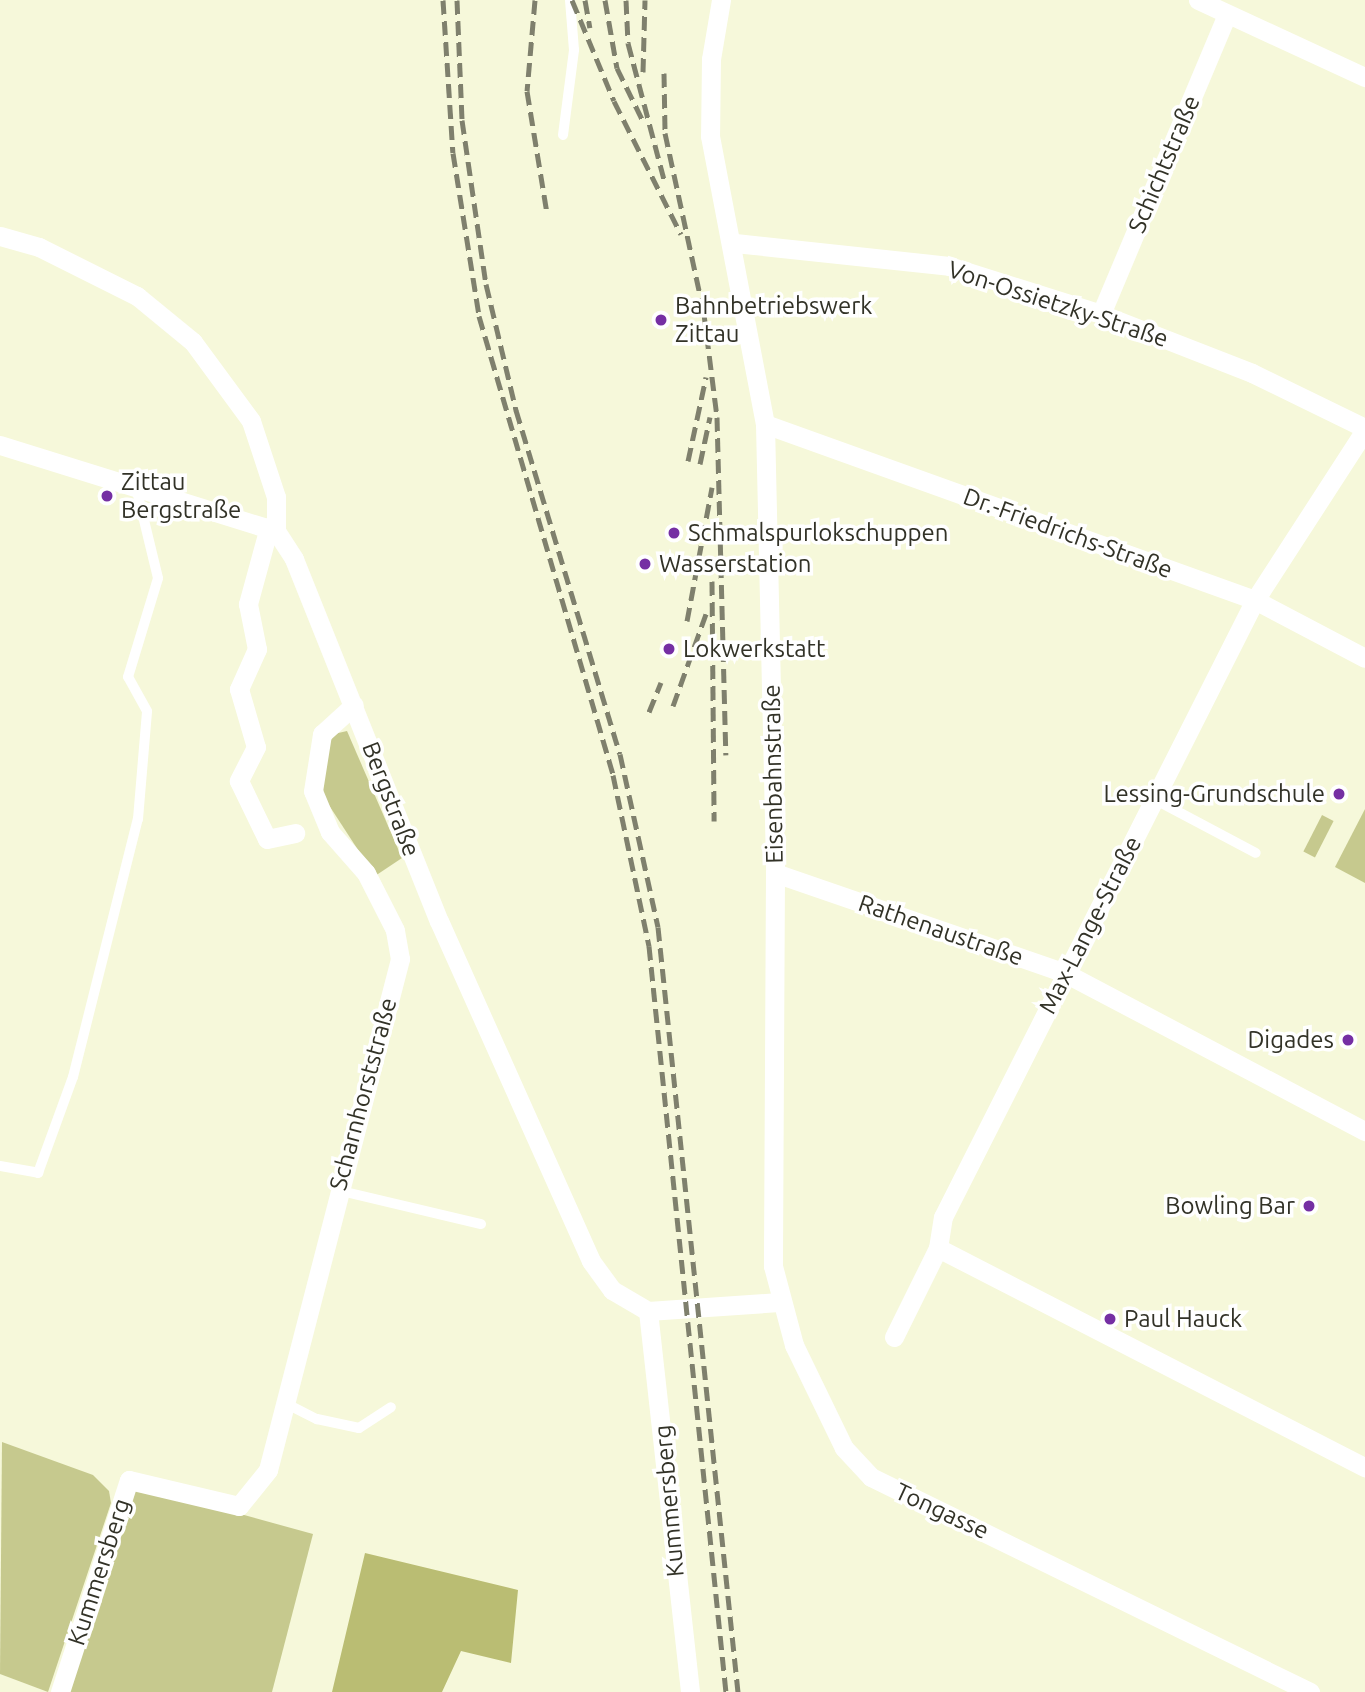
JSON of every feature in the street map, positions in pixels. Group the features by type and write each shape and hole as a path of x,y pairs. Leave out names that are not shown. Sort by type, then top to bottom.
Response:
{"street":[{"name":"Eisenbahnstraße","path":"721,0 708,116 735,243 765,424 775,873 772,1254 779,1302"},
{"path":"1198,0 1365,77"},
{"name":"Schichtstraße","path":"1101,314 1227,14"},
{"path":"0,236 39,247 137,296 193,342 251,421 276,497 272,529 248,604 257,649 239,689 256,747 239,781 267,839 295,833"},
{"name":"Von-Ossietzky-Straße","path":"735,243 949,266 1101,314 1252,373 1365,429"},
{"name":"Dr.-Friedrichs-Straße","path":"765,424 1255,600 1365,658"},
{"name":"Max-Lange-Straße","path":"894,1337 937,1248 943,1217 1255,600 1365,429"},
{"path":"0,445 135,484 272,529"},
{"name":"Bergstraße","path":"272,529 295,559 439,921 591,1261 612,1290 649,1311"},
{"name":"Scharnhorststraße","path":"239,1506 268,1470 337,1190 400,959 377,896 330,832 313,790 322,734 354,705"},
{"name":"Rathenaustraße","path":"775,873 1065,974 1365,1131"},
{"path":"937,1248 1365,1467"},
{"path":"649,1311 779,1302"},
{"name":"Tongasse","path":"779,1302 839,1438 872,1478 1155,1611 1310,1692"},
{"name":"Kummersberg","path":"649,1311 690,1692"},
{"name":"Kummersberg","path":"61,1692 129,1480 239,1506"}],"lane":[{"path":"563,135 573,50 570,0"},
{"path":"0,1166 38,1173 73,1077 138,819 147,710 128,677 158,578 135,484"},
{"path":"1154,799 1256,853"},
{"path":"337,1190 481,1224"},
{"path":"285,1403 317,1419 359,1428 390,1407"}],"green space":[{"path":"347,731 402,858 375,876 321,793 327,747 334,734"},
{"path":"1365,809 1365,883 1335,867"},
{"path":"1322,815 1334,821 1315,857 1303,852"},
{"path":"2,1442 93,1475 109,1491 111,1503 48,1692 0,1674"},
{"path":"131,1484 313,1534 272,1692 64,1692"},
{"path":"365,1553 518,1590 511,1663 461,1651 442,1692 332,1692"}],"railway":[{"path":"443,0 453,153 479,316 613,775 649,946 726,1692"},
{"path":"457,0 462,120 486,284 516,410 620,754 658,927 738,1692"},
{"path":"535,0 527,91 547,213"},
{"path":"572,0 614,101 681,234"},
{"path":"585,0 590,28"},
{"path":"605,0 617,68 642,119"},
{"path":"626,0 628,43 664,179"},
{"path":"643,72 645,0"},
{"path":"664,73 665,133 704,314 717,417 726,755"},
{"path":"688,461 706,377"},
{"path":"700,464 710,417"},
{"path":"687,621 712,487"},
{"path":"712,581 714,821"},
{"path":"673,706 706,614"},
{"path":"649,712 661,682"}],"place":[{"name":"Bahnbetriebswerk Zittau","path":"661,320"},
{"name":"Zittau Bergstraße","path":"107,496"},
{"name":"Schmalspurlokschuppen","path":"674,533"},
{"name":"Wasserstation","path":"645,564"},
{"name":"Lokwerkstatt","path":"669,649"},
{"name":"Lessing-Grundschule","path":"1339,794"},
{"name":"Digades","path":"1348,1040"},
{"name":"Bowling Bar","path":"1309,1206"},
{"name":"Paul Hauck","path":"1110,1319"}]}
